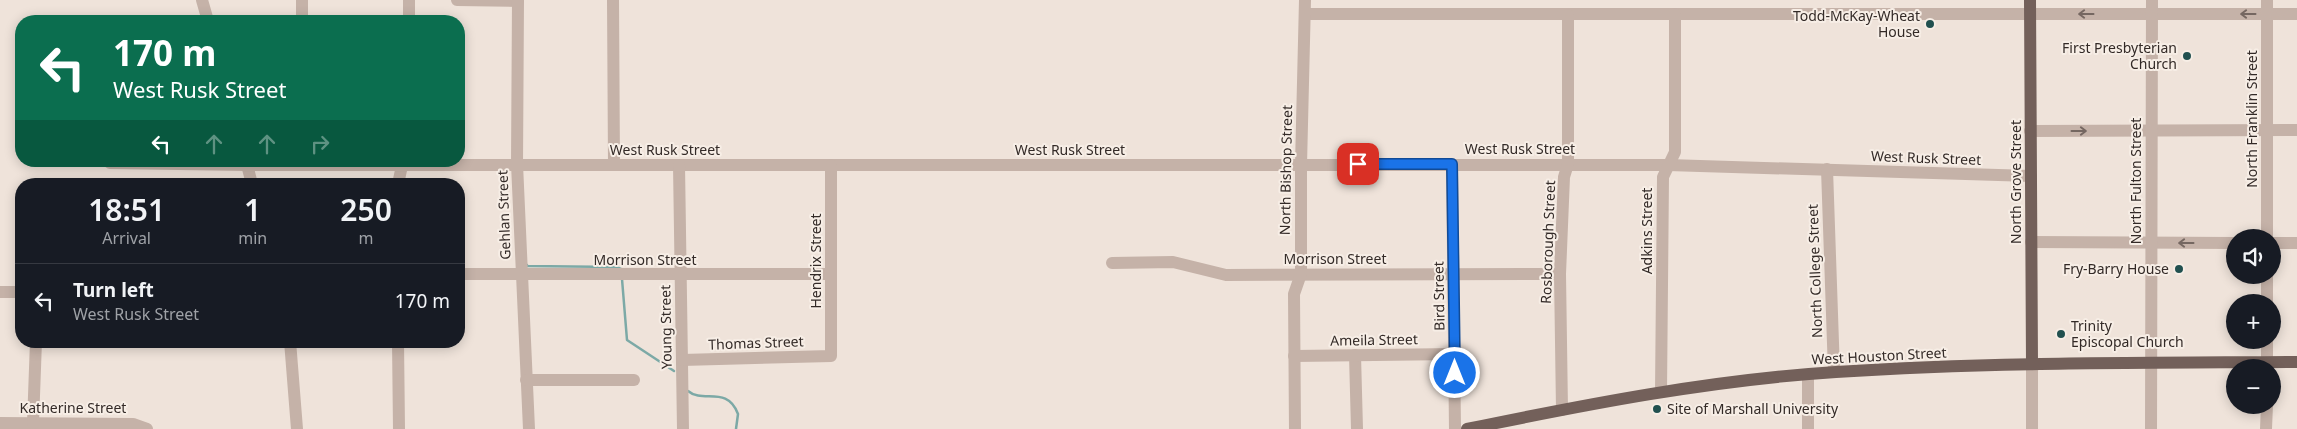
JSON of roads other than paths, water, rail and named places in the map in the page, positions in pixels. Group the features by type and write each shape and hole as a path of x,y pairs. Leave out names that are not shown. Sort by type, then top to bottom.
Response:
{"main road":[{"name":"North Grove Street","path":"2030,0 2032,363"},
{"name":"West Houston Street","path":"2281,364 2297,362"},
{"name":"West Houston Street","path":"1467,429 1661,392 1834,372 2032,363 2226,364"}],"street":[{"path":"202,0 206,15"},
{"path":"302,0 302,15"},
{"path":"409,15 410,0"},
{"path":"457,0 518,0"},
{"name":"Gehlan Street","path":"518,0 517,164 529,429"},
{"path":"613,0 614,165"},
{"name":"North Bishop Street","path":"1295,429 1294,294 1301,274 1301,165 1305,0"},
{"name":"North Fulton Street","path":"2151,429 2152,0"},
{"name":"North Franklin Street","path":"2267,0 2267,229"},
{"path":"1305,14 2297,14"},
{"name":"Adkins Street","path":"1661,392 1663,177 1675,152 1675,14"},
{"name":"Rosborough Street","path":"1562,410 1560,274 1564,177 1568,164 1568,15"},
{"path":"2030,131 2297,130"},
{"name":"West Rusk Street","path":"465,163 614,165 1568,164 1827,169 2031,176"},
{"name":"Bird Street","path":"1452,164 1455,429"},
{"name":"Young Street","path":"679,165 683,429"},
{"name":"Hendrix Street","path":"831,165 831,356"},
{"name":"North College Street","path":"1827,169 1834,372"},
{"path":"2031,242 2226,243"},
{"path":"2281,243 2297,243"},
{"name":"Morrison Street","path":"1112,263 1166,261 1218,274 1560,274"},
{"name":"Morrison Street","path":"465,274 831,274"},
{"path":"0,292 15,292"},
{"path":"33,423 36,348"},
{"path":"291,348 297,429"},
{"path":"398,348 399,429"},
{"name":"Ameila Street","path":"1294,356 1455,354"},
{"path":"1355,355 1357,429"},
{"name":"Thomas Street","path":"682,360 831,356"},
{"path":"2032,363 2032,429"},
{"path":"1808,375 1808,429"},
{"path":"526,380 634,380"},
{"path":"2266,429 2267,414"},
{"name":"Katherine Street","path":"0,423 133,424 146,428"}],"waterway":[{"path":"527,265 616,267 621,269"},
{"path":"622,279 627,340 674,371"},
{"path":"688,391 694,395 721,397 728,400 738,414 736,429"}],"place":[{"name":"Todd-McKay-Wheat House","path":"1930,24"},
{"name":"First Presbyterian Church","path":"2187,56"},
{"name":"Fry-Barry House","path":"2179,269"},
{"name":"Trinity Episcopal Church","path":"2061,334"},
{"name":"Site of Marshall University","path":"1657,409"}]}
